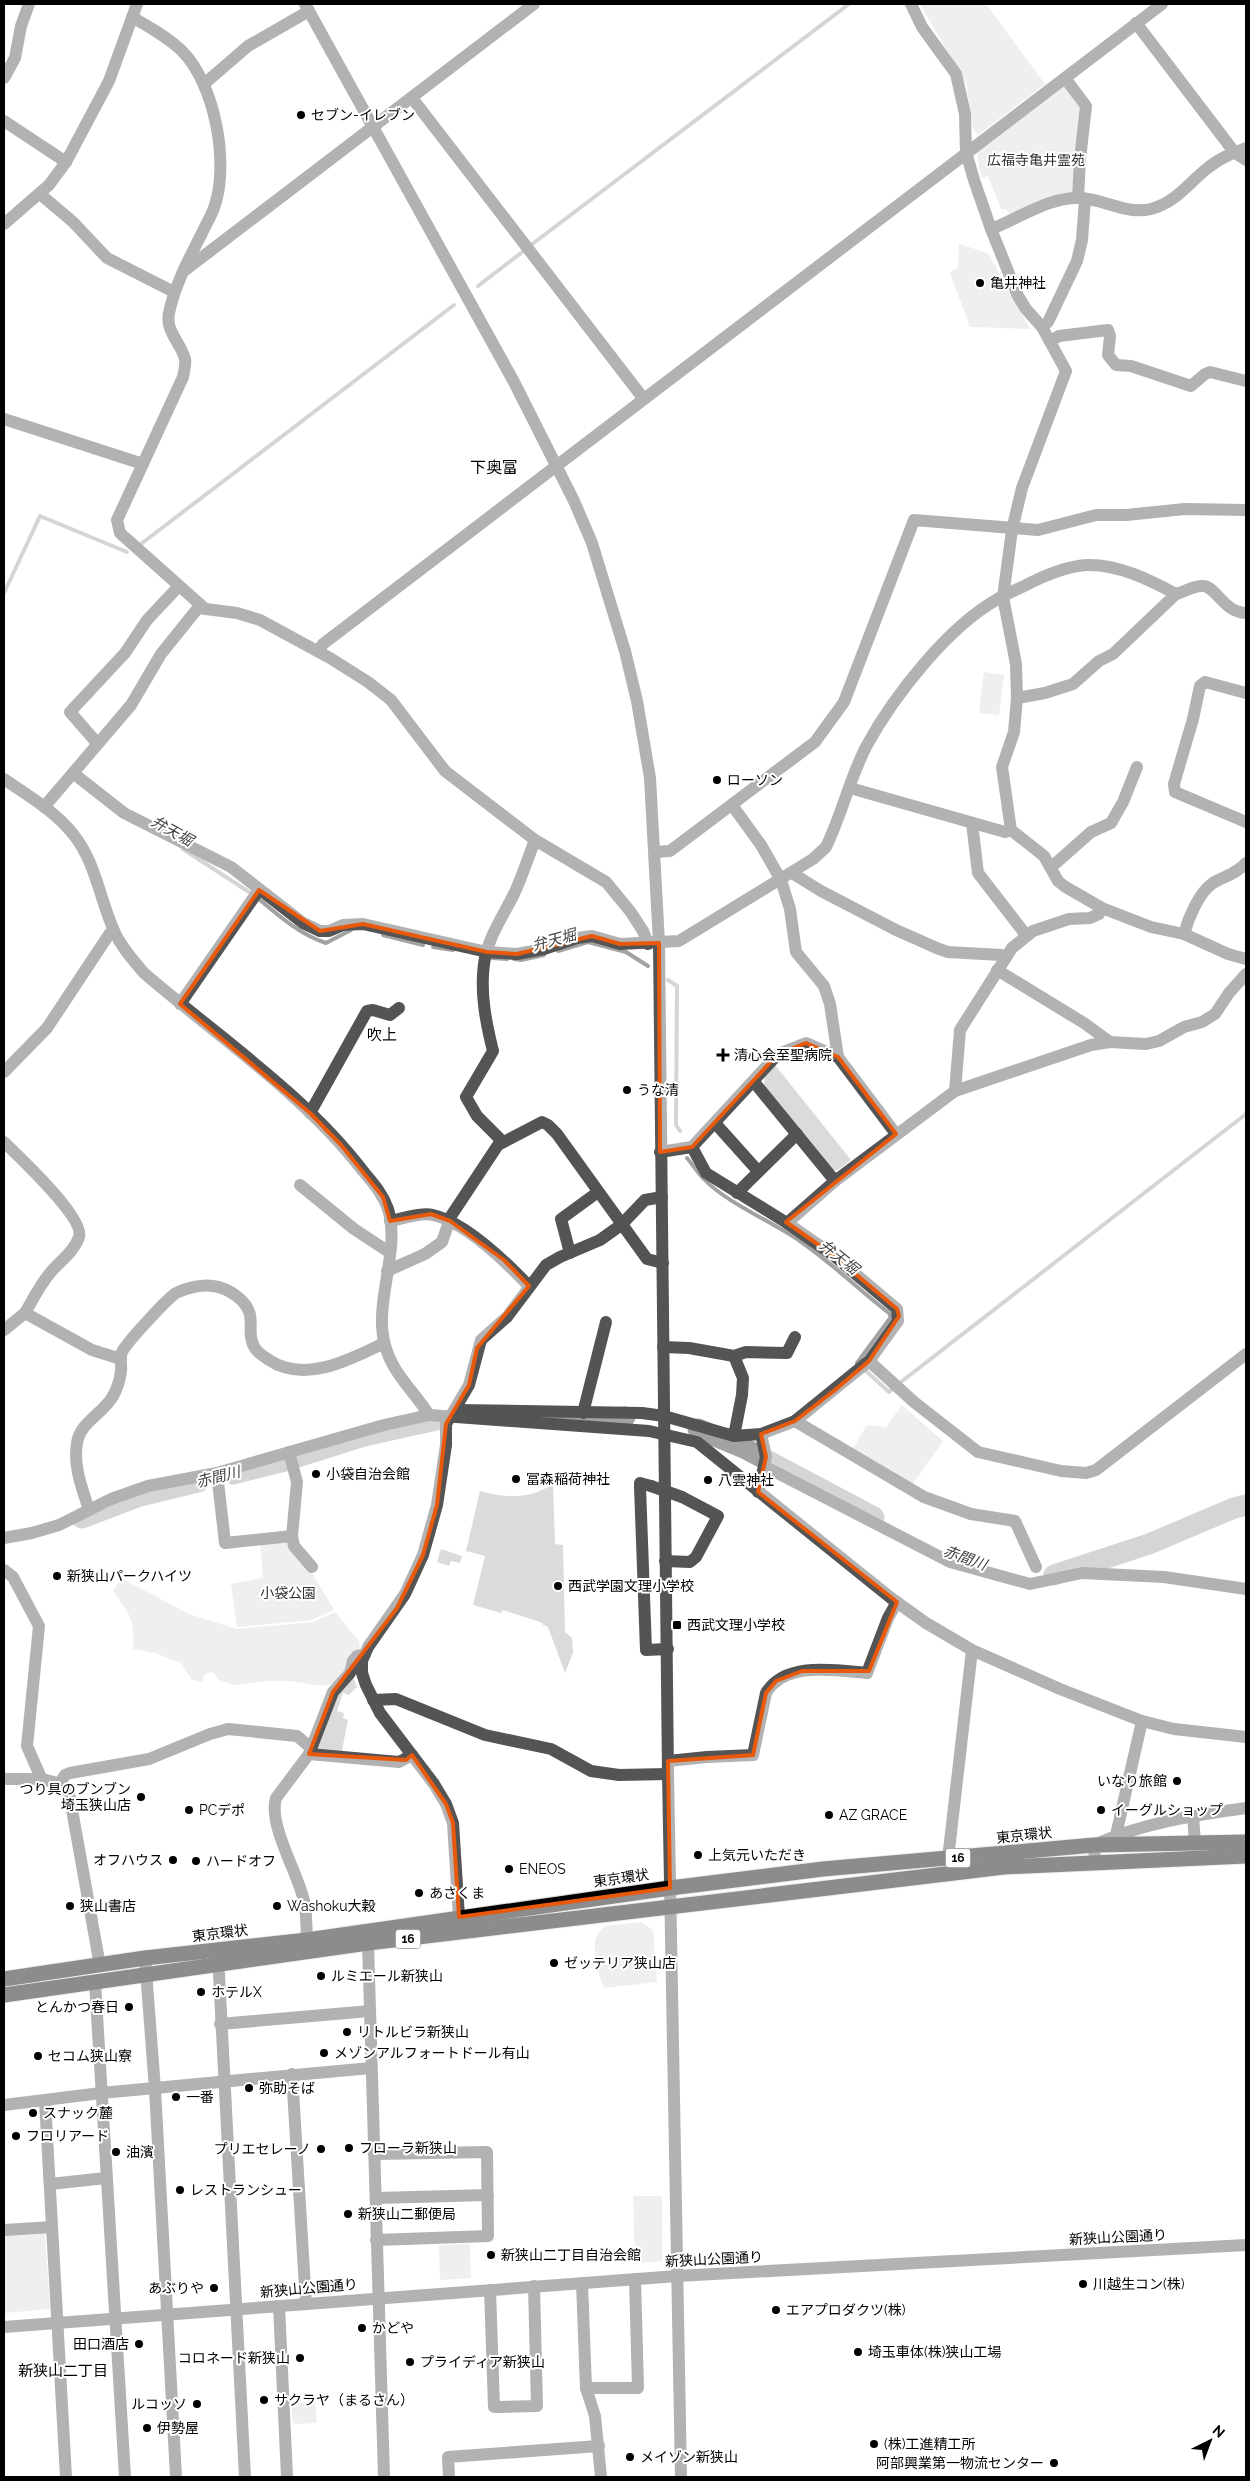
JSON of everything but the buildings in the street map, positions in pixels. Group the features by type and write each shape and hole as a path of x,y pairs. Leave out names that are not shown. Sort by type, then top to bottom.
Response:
{"highway":[{"name":"東京環状","path":"4,1979 145,1958 307,1940 459,1917 823,1869 1094,1845 1246,1842"},
{"name":"16","path":"4,1995 368,1943 1004,1867 1246,1856"}],"street":[{"path":"4,78 15,58 21,26 29,4"},
{"path":"4,224 49,185 66,162 109,81 137,4"},
{"path":"182,273 534,4"},
{"path":"911,4 922,27 956,74 965,114 966,152 991,229 1018,296 1042,328 1066,371 1022,488 1012,530 1004,597 1016,664 1017,698 1014,732 1002,767 1010,830 1044,856 1064,886 1102,908 1151,927 1184,934 1228,954 1246,959"},
{"path":"318,651 323,644 643,398 1162,4"},
{"path":"204,84 248,46 307,7 558,465 592,543 625,651 637,701 649,770 656,852 654,944 662,1197 668,1774 681,2477"},
{"path":"132,17 183,51 204,84 214,119 218,148 219,184 215,206 182,273 174,292 168,316 173,337 179,344 185,360 183,377 117,520 120,533 203,607"},
{"path":"1136,23 1240,150 1246,160"},
{"path":"1042,328 1048,322 1077,261 1082,240 1080,159 1086,106 1065,78"},
{"path":"412,98 643,398"},
{"path":"4,121 66,162"},
{"path":"991,229 1046,203 1082,199 1126,209 1143,210 1153,208 1181,194 1210,166 1240,150"},
{"path":"40,194 73,222 107,258 174,292"},
{"path":"1050,341 1059,336 1108,330 1110,336 1108,355 1116,365 1131,366 1191,386 1210,372 1246,381"},
{"path":"4,419 144,464"},
{"path":"656,852 670,851 815,742 844,702 914,520 1012,530 1047,530 1096,515 1126,515 1185,509 1246,510"},
{"path":"73,773 124,813 231,867 303,923 320,931 330,931 343,925 362,924 487,952 517,954 544,950 577,938 592,936 620,944 654,944 679,941 792,873 813,859 826,847 866,746 913,677 972,617 1004,597 1066,568 1088,565 1120,570 1152,581 1176,594"},
{"path":"97,743 70,712 119,660 147,620 179,586"},
{"path":"1017,698 1045,693 1073,684 1099,661 1112,654 1176,594 1203,586 1210,588 1229,608 1246,613"},
{"path":"44,807 131,705 160,654 198,608 203,607 237,613 260,620 318,651 368,682 391,700 445,770 535,840 606,882 654,944"},
{"path":"1246,693 1205,682 1200,686 1193,719 1174,784 1175,792 1246,822"},
{"path":"1050,866 1056,863 1091,832 1111,823 1123,802 1137,767"},
{"path":"4,779 44,807 73,834 95,874 114,932 126,951 144,973 218,1033 310,1113 353,1158 383,1197 390,1221 390,1252 383,1317 384,1343 401,1378 429,1414"},
{"path":"850,788 1006,832 1010,830"},
{"path":"732,805 762,845 781,880 790,908 796,952 824,986 827,995 838,1057 896,1134"},
{"path":"972,823 978,873 1026,935"},
{"path":"502,1141 478,1116 466,1098 493,1051 486,1022 483,990 487,952 515,891 535,840"},
{"path":"1184,934 1202,895 1212,884 1240,871 1246,863"},
{"path":"792,873 821,891 896,930 939,949 948,952 1001,955 1004,958"},
{"path":"180,1004 259,890"},
{"path":"955,1091 960,1030 1004,958 1026,935 1053,923 1090,918 1099,914 1102,908"},
{"path":"4,1072 47,1028 110,933 114,932"},
{"path":"997,970 1084,1023 1110,1042"},
{"path":"787,1223 835,1181 955,1091 1092,1046 1110,1042 1146,1044 1159,1041 1184,1027 1202,1022 1215,1014 1229,993 1246,974"},
{"path":"310,1113 367,1011 373,1010 390,1015 399,1008"},
{"path":"660,1152 692,1147 778,1054 791,1047 806,1043 838,1057"},
{"path":"754,1082 835,1181"},
{"path":"387,1271 431,1251 442,1242 450,1221 473,1182 502,1141 542,1122 557,1134 647,1260 663,1263"},
{"path":"714,1123 758,1171"},
{"path":"736,1192 797,1134"},
{"path":"4,1142 51,1191 77,1224 80,1234 75,1246 50,1273 25,1312 4,1330"},
{"path":"4,1538 46,1529 148,1486 218,1476 291,1456 384,1425 429,1414 510,1409 577,1413 642,1413 664,1416 734,1436 761,1434 795,1421 864,1365 898,1321 897,1309 833,1256 787,1223 706,1173 692,1147"},
{"path":"300,1185 354,1229 390,1252"},
{"path":"570,1253 561,1219 598,1192"},
{"path":"459,1917 453,1823 446,1804 373,1700 362,1673 365,1654 396,1608 423,1555 437,1505 446,1445 446,1424 469,1385 481,1340 507,1317 546,1265 600,1240 621,1225 645,1200 662,1197"},
{"path":"390,1221 431,1214 450,1221 504,1260 529,1286"},
{"path":"89,1510 80,1482 75,1455 77,1441 85,1424 98,1416 114,1394 122,1370 122,1352 176,1294 201,1285 215,1286 225,1290 244,1303 250,1314 252,1342 258,1353 273,1363 287,1368 329,1367 345,1362 384,1343"},
{"path":"25,1312 85,1346 121,1359"},
{"path":"570,1427 577,1413 606,1322"},
{"path":"663,1347 689,1348 734,1356 746,1352 787,1353 795,1337"},
{"path":"864,1365 978,1452 1061,1471 1086,1473 1096,1470 1246,1354"},
{"path":"734,1356 743,1378 742,1396 734,1436"},
{"path":"453,1413 570,1427 649,1431 697,1442 897,1602 926,1623 972,1650 1060,1689 1142,1721 1174,1729 1246,1737"},
{"path":"795,1421 924,1497 972,1514 1015,1521 1036,1567"},
{"path":"758,1492 765,1462 761,1434"},
{"path":"291,1456 297,1482 292,1536 296,1551 312,1567"},
{"path":"765,1462 950,1562 1030,1584 1082,1573 1164,1577 1246,1589"},
{"path":"218,1476 225,1543 292,1536"},
{"path":"665,1560 690,1562 696,1557 718,1516 682,1496 640,1484 646,1650 668,1649"},
{"path":"4,1570 12,1577 39,1626 27,1746 42,1780"},
{"path":"668,1761 707,1756 753,1755 766,1693 770,1686 776,1681 802,1671 866,1673 888,1618 897,1602"},
{"path":"948,1859 972,1650"},
{"path":"307,1940 304,1901 282,1840 274,1804 276,1798 310,1751 333,1692 350,1673 353,1661 357,1656 365,1654"},
{"path":"373,1700 396,1699 485,1735 551,1749 591,1771 619,1775 668,1774"},
{"path":"1116,1835 1142,1721"},
{"path":"60,1783 65,1775 70,1773 150,1759 210,1734 228,1729 297,1736 310,1751 399,1762 412,1755"},
{"path":"4,1779 42,1780 60,1783 69,1793 100,1966"},
{"path":"1095,1862 1094,1845 1116,1835 1193,1816 1246,1808"},
{"path":"1193,1816 1195,1843"},
{"path":"368,1943 384,2477"},
{"path":"145,1958 155,2089 176,2477"},
{"path":"219,1974 220,2024 245,2477"},
{"path":"95,1982 125,2477"},
{"path":"220,2024 370,2011"},
{"path":"4,2105 101,2093 371,2068"},
{"path":"292,2074 306,2304"},
{"path":"45,2101 66,2477"},
{"path":"374,2154 487,2152 488,2236 376,2240"},
{"path":"50,2184 106,2178"},
{"path":"376,2198 488,2195"},
{"path":"4,2230 52,2227"},
{"name":"新狭山公園通り","path":"4,2327 677,2276 1246,2245"},
{"path":"586,2388 638,2388 635,2279"},
{"path":"582,2283 586,2388 595,2416 601,2477"},
{"path":"490,2290 494,2407 537,2406 534,2286"},
{"path":"279,2306 287,2477"},
{"path":"449,2477 448,2457 599,2446"}],"highlighted area":[{"path":"259,890 320,931 363,924 487,952 517,954 592,936 620,944 659,943 660,1152 692,1147 778,1054 806,1043 838,1057 896,1134 786,1222 833,1255 897,1309 899,1316 869,1361 795,1421 761,1434 766,1457 758,1492 897,1602 869,1671 802,1671 776,1681 766,1693 753,1755 668,1761 670,1888 459,1917 453,1823 446,1804 412,1755 406,1760 309,1754 333,1692 397,1608 423,1555 437,1505 446,1424 469,1385 477,1348 529,1286 504,1260 450,1221 431,1214 390,1221 383,1197 341,1145 310,1113 180,1004"}],"green space":[{"path":"920,4 986,4 1045,84 978,135 973,129 966,84"},
{"name":"広福寺亀井霊苑","path":"1065,85 1084,104 1076,195 1008,215 1009,211 1001,209 988,176 981,178 977,153"},
{"path":"959,244 988,253 1030,329 970,327 950,273 958,267"},
{"path":"984,672 1004,675 999,715 979,713"},
{"path":"775,1065 851,1160 838,1170 832,1170 764,1085 765,1075"},
{"path":"902,1405 943,1441 911,1487 851,1452 867,1425 886,1427"},
{"path":"553,1484 555,1544 563,1545 565,1632 572,1638 573,1653 565,1673 548,1627 543,1625 543,1623 503,1610 501,1613 473,1605 485,1556 466,1551 480,1491 517,1496 535,1493"},
{"name":"小袋公園","path":"287,1542 310,1569 334,1610 311,1620 237,1627 231,1584 263,1578 260,1543"},
{"path":"441,1549 462,1556 460,1563 451,1561 449,1566 437,1562"},
{"path":"121,1578 189,1614 237,1629 313,1622 335,1612 359,1641 360,1647 338,1683 323,1686 290,1681 266,1681 234,1685 219,1680 213,1672 205,1674 202,1682 192,1680 181,1663 155,1653 133,1649 133,1630 130,1617 113,1591"},
{"path":"352,1674 357,1687 349,1695 343,1693 337,1711 344,1713 343,1718 348,1720 341,1755 315,1752 329,1705"},
{"path":"641,1922 653,1930 657,1982 605,1988 597,1966 596,1936 604,1926"},
{"path":"633,2196 662,2196 662,2261 635,2263"},
{"path":"42,2232 45,2235 50,2309 4,2313 4,2235"},
{"path":"470,2244 471,2278 440,2280 439,2245"},
{"path":"315,2402 317,2423 293,2424 291,2403"}],"waterway":[{"path":"531,245 849,4"},
{"path":"478,286 525,250"},
{"path":"141,544 454,305"},
{"path":"4,593 40,516 127,552"},
{"name":"弁天堀","path":"183,849 249,892"},
{"name":"弁天堀","path":"260,900 299,930 326,943 351,930"},
{"name":"弁天堀","path":"383,935 423,945"},
{"name":"弁天堀","path":"558,951 588,942 626,952 648,966"},
{"name":"弁天堀","path":"433,947 453,950"},
{"name":"弁天堀","path":"514,959 521,960 544,955"},
{"name":"弁天堀","path":"492,958 507,959"},
{"name":"弁天堀","path":"668,980 677,986 676,1125 680,1131"},
{"path":"901,1382 1246,1114"},
{"name":"弁天堀","path":"687,1158 702,1177 724,1196 800,1241 889,1313 891,1317 857,1363 889,1392 892,1389"},
{"name":"赤間川","path":"548,1417 593,1419 625,1417"},
{"name":"赤間川","path":"233,1474 285,1461 364,1436 436,1420"},
{"name":"赤間川","path":"698,1429 744,1448 874,1517"},
{"name":"赤間川","path":"82,1518 140,1496 198,1482"},
{"name":"赤間川","path":"1054,1575 1149,1544 1234,1508 1246,1505"}],"place":[{"name":"セブン-イレブン","path":"301,115"},
{"name":"亀井神社","path":"980,283"},
{"name":"ローソン","path":"717,780"},
{"name":"清心会至聖病院","path":"723,1055"},
{"name":"うな清","path":"627,1090"},
{"name":"小袋自治会館","path":"316,1474"},
{"name":"冨森稲荷神社","path":"516,1479"},
{"name":"八雲神社","path":"708,1480"},
{"name":"新狭山パークハイツ","path":"57,1576"},
{"name":"西武学園文理小学校","path":"558,1586"},
{"name":"西武文理小学校","path":"677,1625"},
{"name":"いなり旅館","path":"1177,1781"},
{"name":"つり具のブンブン 埼玉狭山店","path":"141,1797"},
{"name":"PCデポ","path":"189,1810"},
{"name":"イーグルショップ","path":"1101,1810"},
{"name":"AZ GRACE","path":"829,1815"},
{"name":"上気元いただき","path":"698,1855"},
{"name":"オフハウス","path":"173,1860"},
{"name":"ハードオフ","path":"196,1861"},
{"name":"ENEOS","path":"509,1869"},
{"name":"あさくま","path":"419,1893"},
{"name":"狭山書店","path":"70,1906"},
{"name":"Washoku大穀","path":"277,1906"},
{"name":"ゼッテリア狭山店","path":"554,1963"},
{"name":"ルミエール新狭山","path":"321,1976"},
{"name":"ホテルX","path":"201,1992"},
{"name":"とんかつ春日","path":"129,2007"},
{"name":"リトルビラ新狭山","path":"347,2032"},
{"name":"メゾンアルフォートドール有山","path":"324,2053"},
{"name":"セコム狭山寮","path":"38,2056"},
{"name":"弥助そば","path":"249,2088"},
{"name":"一番","path":"176,2097"},
{"name":"スナック麓","path":"33,2113"},
{"name":"フロリアード","path":"16,2136"},
{"name":"フローラ新狭山","path":"349,2148"},
{"name":"プリエセレーノ","path":"321,2149"},
{"name":"油濱","path":"116,2152"},
{"name":"レストランシュー","path":"180,2190"},
{"name":"新狭山二郵便局","path":"348,2214"},
{"name":"新狭山二丁目自治会館","path":"491,2255"},
{"name":"川越生コン(株)","path":"1083,2284"},
{"name":"あぶりや","path":"214,2288"},
{"name":"エアプロダクツ(株)","path":"776,2310"},
{"name":"かどや","path":"362,2328"},
{"name":"田口酒店","path":"139,2344"},
{"name":"埼玉車体(株)狭山工場","path":"858,2352"},
{"name":"コロネード新狭山","path":"300,2358"},
{"name":"プライディア新狭山","path":"410,2362"},
{"name":"サクラヤ（まるさん）","path":"264,2400"},
{"name":"ルコッソ","path":"197,2404"},
{"name":"伊勢屋","path":"147,2428"},
{"name":"(株)工進精工所","path":"874,2444"},
{"name":"メイゾン新狭山","path":"630,2457"},
{"name":"阿部興業第一物流センター","path":"1054,2463"}],"district":[{"name":"下奥富","path":"494,467"},
{"name":"吹上","path":"382,1035"},
{"name":"新狭山二丁目","path":"63,2371"}]}
